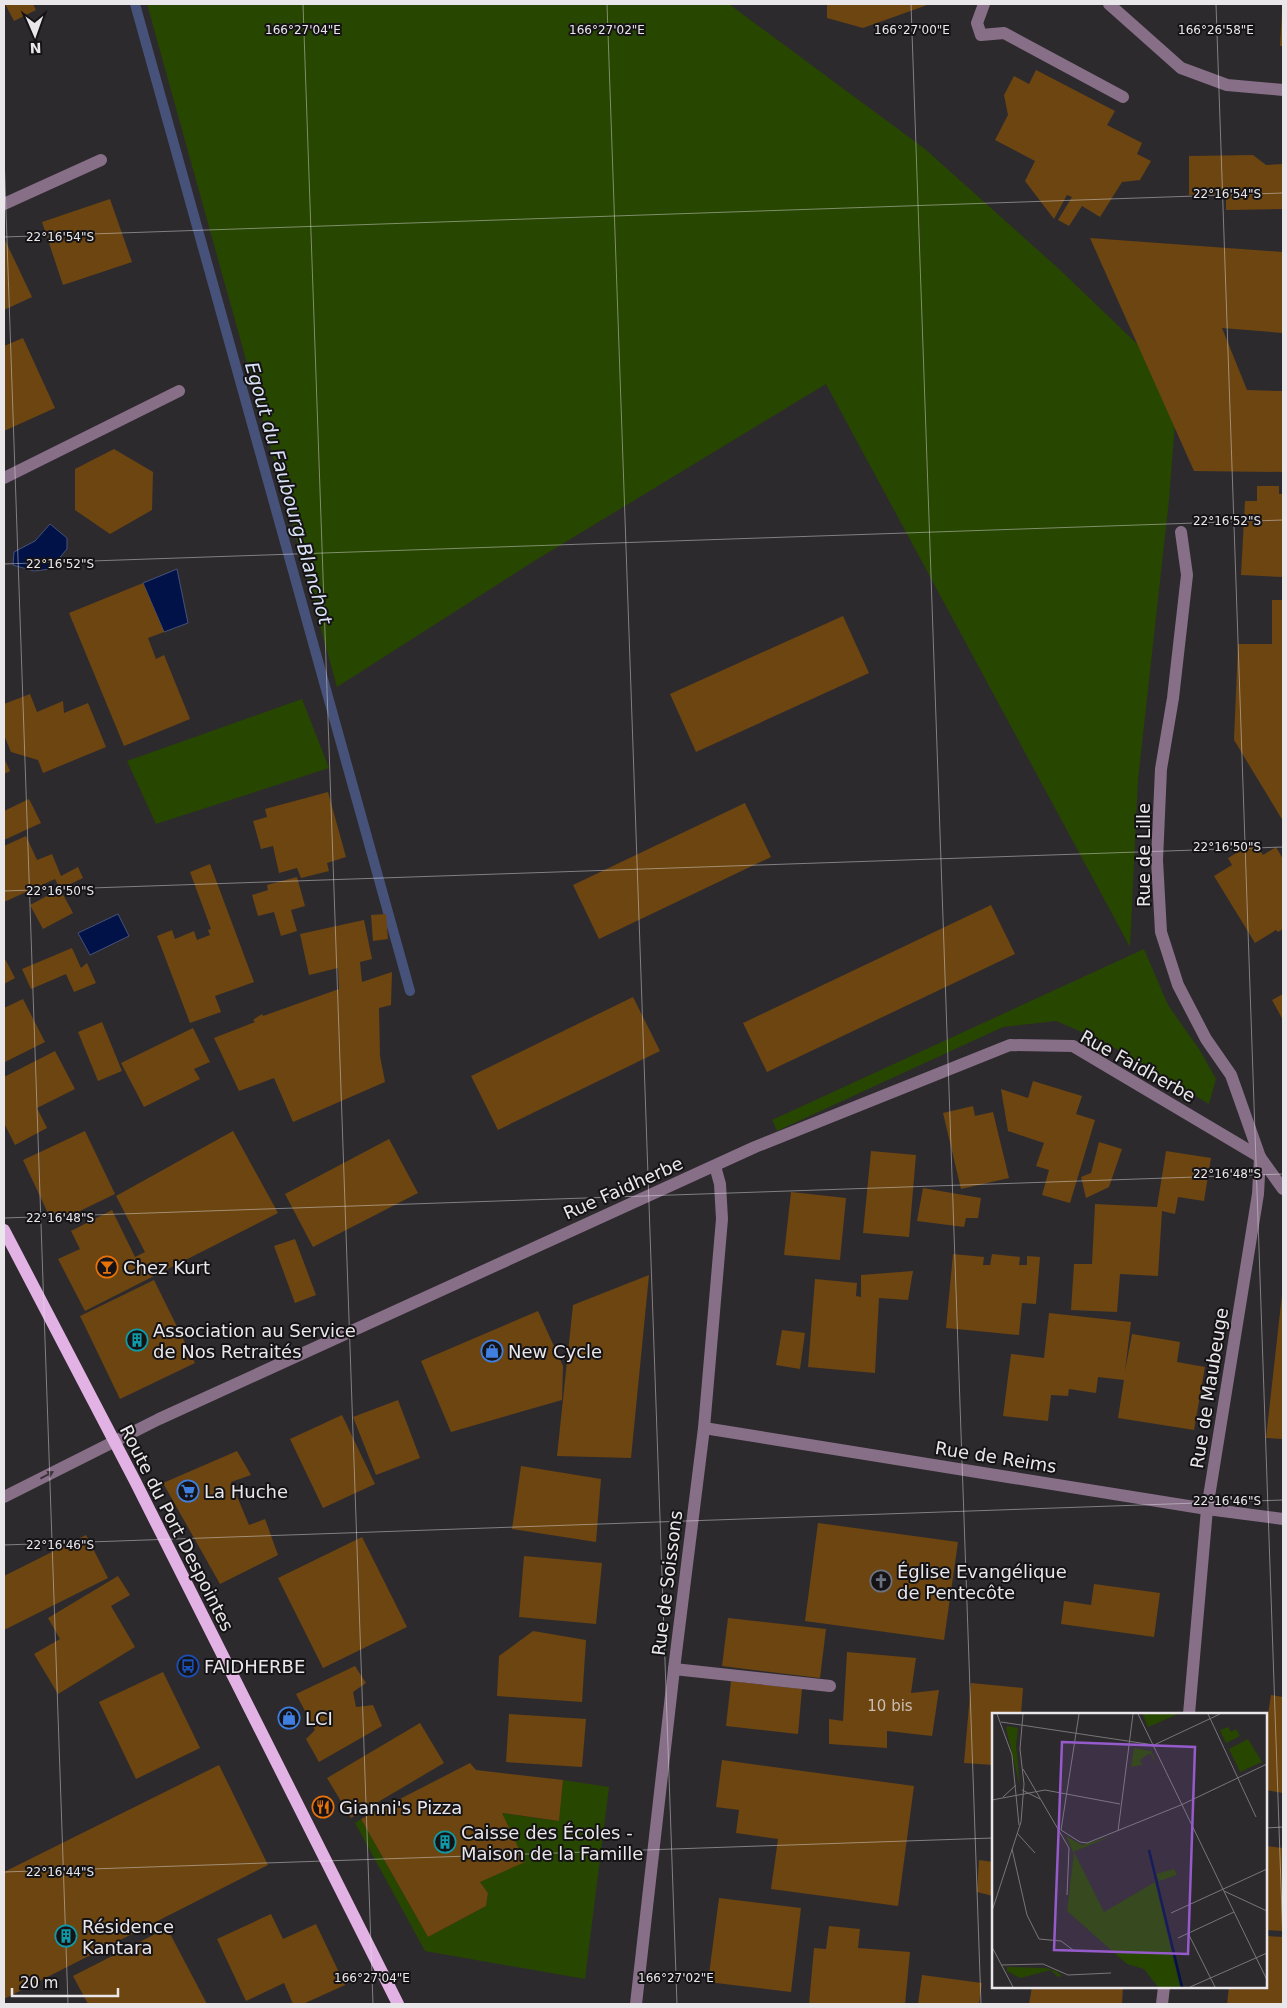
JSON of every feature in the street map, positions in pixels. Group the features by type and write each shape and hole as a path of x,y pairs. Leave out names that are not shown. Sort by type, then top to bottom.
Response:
{"main road":[{"name":"Route du Port Despointes","path":"4,1230 114,1440 398,2004"}],"street":[{"path":"984,4 976,23 981,35 1004,33 1123,97"},
{"path":"1110,4 1181,68 1227,84 1283,90"},
{"path":"4,204 101,160"},
{"path":"4,478 179,391"},
{"name":"Rue de Lille","path":"1180,532 1187,575 1173,698 1161,770 1157,860 1161,932 1178,985 1206,1039 1231,1075 1260,1157"},
{"name":"Rue Faidherbe","path":"4,1497 114,1440 755,1147 1010,1045 1072,1046 1260,1157"},
{"path":"1260,1157 1283,1189"},
{"name":"Rue de Maubeuge","path":"1188,1713 1207,1509 1258,1194 1260,1157"},
{"name":"Rue de Soissons","path":"636,2004 674,1668 704,1428 722,1219 720,1184 715,1166"},
{"name":"Rue de Reims","path":"704,1428 1207,1509 1283,1519"},
{"path":"674,1668 830,1686"},
{"path":"1162,2004 1164,1988"}],"green space":[{"path":"147,4 729,4 925,149 1059,269 1178,383 1169,500 1138,780 1130,947 826,384 531,563 337,687"},
{"path":"302,699 329,768 156,824 127,761"},
{"path":"1144,949 1168,1005 1199,1049 1216,1079 1209,1104 1103,1041 1056,1021 1003,1027 777,1131 772,1120"},
{"path":"563,1780 609,1787 585,1979 425,1951 355,1823 361,1819 428,1937 486,1906 488,1893 480,1882 502,1813 558,1821"}],"shaded area":[{"path":"50,524 67,538 67,549 50,569 34,571 13,565 14,552 35,541"},
{"path":"177,569 188,623 164,632 143,583"},
{"path":"118,914 129,936 90,955 78,933"}],"building":[{"path":"5,4 33,4 36,10 14,21"},
{"path":"827,4 930,4 863,28 827,18"},
{"path":"1282,10 1283,46 1280,46"},
{"path":"1036,70 1115,111 1107,125 1142,143 1137,154 1151,161 1140,180 1122,182 1100,217 1082,206 1069,226 1058,220 1072,197 1067,195 1054,219 1025,181 1035,161 995,140 1008,115 1004,95 1014,76 1029,84"},
{"path":"1253,155 1266,165 1283,164 1283,209 1226,210 1226,194 1189,195 1189,156"},
{"path":"110,199 132,262 63,285 42,222"},
{"path":"4,238 32,297 4,310"},
{"path":"1090,238 1283,252 1283,333 1222,328 1247,390 1283,391 1283,472 1194,471"},
{"path":"23,338 55,408 4,431 4,346"},
{"path":"114,449 153,472 152,510 110,534 75,510 75,469"},
{"path":"1257,486 1279,486 1279,494 1283,494 1283,577 1241,575 1245,501 1257,501"},
{"path":"143,583 164,632 148,638 156,659 164,655 190,719 124,746 69,613"},
{"path":"1272,600 1283,600 1283,821 1234,740 1238,644 1272,644"},
{"path":"843,616 869,673 696,752 670,694"},
{"path":"30,694 37,712 63,701 64,713 88,703 106,747 43,773 38,760 11,752 4,735 4,704"},
{"path":"4,758 10,771 4,774"},
{"path":"328,792 346,857 327,863 329,871 301,878 297,868 279,873 273,846 261,849 253,821 267,817 265,809"},
{"path":"29,799 41,823 4,840 4,811"},
{"path":"745,803 771,857 599,939 573,885"},
{"path":"26,836 37,860 52,854 61,876 78,867 83,878 60,889 55,879 4,902 4,846"},
{"path":"1255,842 1263,855 1276,847 1283,859 1283,929 1278,932 1276,930 1255,943 1214,876 1232,865 1228,858"},
{"path":"210,864 254,982 215,996 221,1012 190,1023 157,936 172,930 175,939 194,931 197,940 210,935 208,930 211,929 190,872"},
{"path":"297,877 305,906 291,910 297,931 281,936 274,912 258,916 252,895 268,890 267,885"},
{"path":"60,889 73,913 43,929 30,905"},
{"path":"991,905 1015,954 767,1072 743,1023"},
{"path":"386,914 388,939 373,941 371,915"},
{"path":"364,920 372,959 360,962 362,982 392,972 391,1005 379,1008 380,1056 385,1082 293,1122 274,1078 239,1091 214,1038 255,1022 253,1020 262,1014 263,1016 339,989 338,968 309,975 300,934"},
{"path":"72,948 81,968 87,963 96,983 74,992 66,974 31,989 22,969"},
{"path":"4,957 15,978 4,984"},
{"path":"1283,994 1283,1020 1272,1000"},
{"path":"633,997 660,1051 498,1130 471,1076"},
{"path":"23,999 45,1042 5,1062 4,1008"},
{"path":"102,1022 122,1071 98,1081 78,1032"},
{"path":"193,1028 210,1062 194,1069 200,1079 144,1107 121,1063"},
{"path":"55,1051 75,1089 37,1108 47,1128 15,1145 4,1123 4,1077"},
{"path":"1033,1081 1082,1096 1076,1114 1095,1120 1070,1203 1042,1195 1049,1170 1036,1166 1044,1143 1008,1131 1001,1089 1028,1098"},
{"path":"973,1106 975,1116 993,1112 1009,1178 961,1189 943,1113"},
{"path":"85,1131 115,1194 53,1224 23,1160"},
{"path":"233,1131 278,1213 85,1311 58,1259 80,1249 71,1231 112,1210 135,1257 145,1252 116,1196"},
{"path":"389,1139 418,1193 313,1247 285,1194"},
{"path":"1099,1142 1122,1149 1109,1187 1086,1198 1081,1177 1091,1173"},
{"path":"871,1151 916,1155 909,1237 863,1233"},
{"path":"1166,1151 1211,1158 1204,1201 1178,1197 1175,1214 1162,1211 1158,1276 1120,1274 1117,1312 1071,1310 1074,1264 1092,1264 1095,1204 1157,1207"},
{"path":"923,1188 981,1198 978,1218 966,1218 964,1227 917,1221"},
{"path":"791,1192 846,1198 840,1260 784,1255"},
{"path":"295,1239 316,1295 295,1303 274,1246"},
{"path":"953,1254 984,1257 983,1265 990,1265 992,1254 1020,1257 1019,1265 1027,1265 1027,1256 1040,1257 1036,1304 1022,1303 1019,1335 946,1328"},
{"path":"913,1271 908,1300 879,1298 875,1373 808,1367 815,1279 857,1283 856,1296 861,1297 861,1275"},
{"path":"649,1275 631,1458 557,1456 573,1305"},
{"name":"Association au Service de Nos Retraités","path":"154,1280 195,1363 120,1399 80,1316"},
{"path":"1283,1295 1283,1439 1266,1438"},
{"path":"538,1311 563,1366 562,1400 451,1432 421,1361"},
{"path":"1049,1313 1131,1322 1125,1371 1132,1334 1180,1342 1177,1362 1205,1367 1194,1430 1118,1418 1124,1380 1098,1377 1096,1393 1069,1389 1068,1396 1051,1395 1048,1421 1003,1416 1011,1354 1044,1358"},
{"path":"782,1330 805,1333 800,1369 776,1365"},
{"path":"398,1400 420,1458 376,1475 353,1417"},
{"path":"342,1415 375,1484 323,1508 290,1439"},
{"path":"237,1451 251,1475 231,1482 249,1525 265,1519 278,1555 220,1584 163,1483"},
{"path":"521,1466 601,1479 596,1542 512,1529"},
{"name":"Église Evangélique de Pentecôte","path":"818,1523 958,1542 944,1640 805,1621"},
{"path":"86,1535 108,1578 4,1630 4,1576"},
{"path":"362,1537 407,1627 323,1668 278,1578"},
{"path":"524,1556 602,1563 596,1624 519,1617"},
{"path":"118,1576 130,1595 111,1606 135,1647 58,1694 34,1654 60,1639 48,1618"},
{"path":"1094,1584 1160,1593 1154,1637 1061,1624 1064,1601 1091,1605"},
{"path":"728,1618 826,1629 820,1678 722,1666"},
{"path":"533,1631 586,1640 582,1702 497,1696 499,1656"},
{"path":"847,1652 916,1658 911,1693 939,1690 932,1736 887,1731 887,1748 829,1744 829,1719 843,1721"},
{"path":"355,1666 366,1683 353,1692 356,1707 373,1705 382,1726 319,1762 306,1739 315,1730 296,1694"},
{"path":"163,1672 200,1748 136,1779 99,1702"},
{"path":"731,1681 802,1689 798,1734 726,1726"},
{"path":"971,1683 1023,1688 1021,1713 992,1713 992,1765 964,1763"},
{"path":"1271,1695 1283,1697 1283,1793 1267,1790 1267,1721"},
{"path":"509,1714 586,1719 582,1767 506,1762"},
{"path":"420,1723 444,1763 351,1818 327,1778"},
{"path":"722,1760 914,1786 898,1906 771,1889 778,1839 736,1833 739,1810 716,1807"},
{"name":"Caisse des Écoles - Maison de la Famille","path":"470,1763 476,1770 563,1780 559,1821 502,1813 525,1862 480,1882 488,1893 486,1906 428,1937 361,1819"},
{"name":"Résidence Kantara","path":"219,1765 268,1865 4,1999 4,1872"},
{"path":"1267,1846 1283,1848 1283,1931 1267,1930"},
{"path":"979,1860 992,1862 992,1896 977,1892"},
{"path":"719,1898 801,1908 791,1992 708,1982"},
{"path":"271,1914 283,1939 316,1924 345,1985 303,2004 293,2004 284,1983 246,2001 217,1939"},
{"path":"829,1926 860,1929 858,1948 910,1952 905,2004 809,2004 814,1948 826,1949"},
{"path":"167,1928 207,2004 88,2004 73,1976"},
{"path":"1268,1936 1283,1937 1283,2004 1227,2004 1229,1988 1267,1988"},
{"path":"922,1975 982,1983 979,2004 918,2004"},
{"path":"1032,1988 1123,1988 1122,2004 1029,2004"}],"waterway":[{"name":"Egout du Faubourg-Blanchot","path":"135,4 410,991"}],"place":[{"name":"Chez Kurt","path":"107,1267"},
{"name":"Association au Service de Nos Retraités","path":"137,1340"},
{"name":"New Cycle","path":"492,1351"},
{"name":"La Huche","path":"188,1491"},
{"name":"Église Evangélique de Pentecôte","path":"881,1581"},
{"name":"FAIDHERBE","path":"188,1666"},
{"name":"LCI","path":"289,1718"},
{"name":"Gianni's Pizza","path":"323,1807"},
{"name":"Caisse des Écoles - Maison de la Famille","path":"445,1842"},
{"name":"Résidence Kantara","path":"66,1936"}]}
